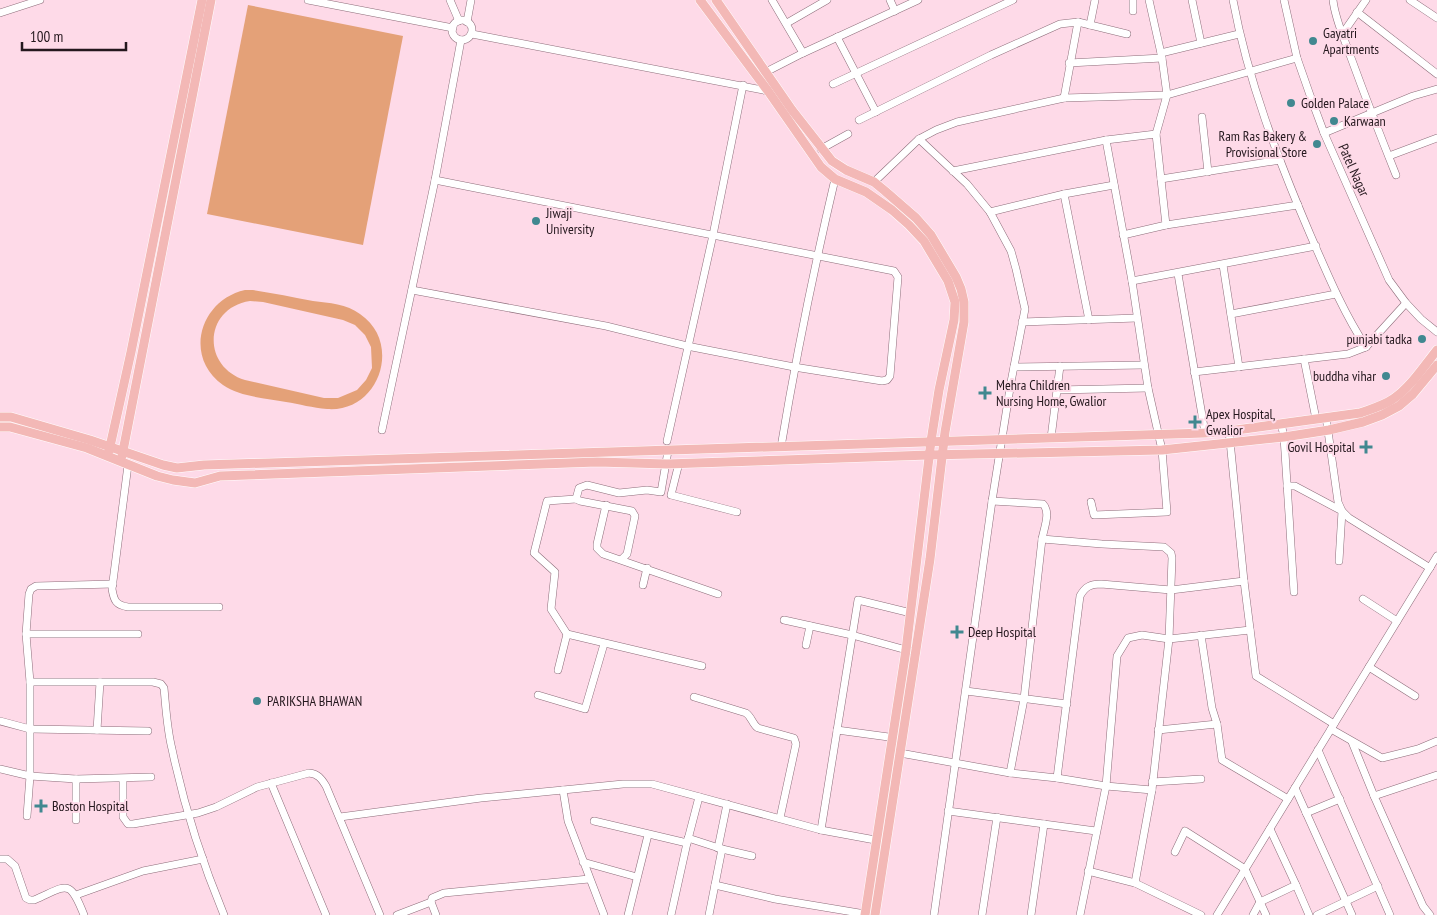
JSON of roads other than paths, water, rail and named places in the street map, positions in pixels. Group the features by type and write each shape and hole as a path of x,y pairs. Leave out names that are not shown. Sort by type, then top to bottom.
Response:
{"main road":[{"path":"108,457 202,0"},
{"path":"124,463 122,451 192,107 211,0"},
{"path":"700,0 768,91 821,167 835,179 876,198 909,225 924,241 961,289 964,302 964,322 944,440 932,540 915,652 897,738 900,753 881,841"},
{"path":"716,0 821,149 839,166 874,182 916,218 931,235 952,279 955,302 954,320 939,390 931,441 897,738 868,915"},
{"path":"856,188 861,177"},
{"path":"0,417 11,417 162,465 177,468 204,465 1205,433 1360,413 1378,407 1394,399 1437,350"},
{"path":"0,426 87,448 157,476 195,483 220,476 597,462 667,464 1162,450 1284,437 1329,430 1382,416 1399,406 1413,394 1437,365"},
{"path":"920,538 932,540"}],"street":[{"path":"0,13 27,2 40,0"},
{"path":"308,0 452,28"},
{"path":"450,0 458,21"},
{"path":"467,22 471,0"},
{"path":"772,0 803,53"},
{"path":"787,23 828,0"},
{"path":"890,0 895,11"},
{"path":"757,76 918,0"},
{"path":"833,84 1013,0"},
{"path":"1090,25 1095,0"},
{"path":"1133,0 1133,11"},
{"path":"1149,0 1162,55 1167,95 1156,134 1166,225"},
{"path":"1192,0 1201,43"},
{"path":"1233,0 1249,73 1280,160 1336,294 1351,324 1366,347"},
{"name":"Patel Nagar","path":"1284,0 1297,58 1324,133 1389,280 1406,303 1437,332"},
{"path":"1334,0 1334,8 1342,33 1371,114 1396,175"},
{"path":"1410,0 1437,18"},
{"path":"1342,33 1362,2"},
{"path":"1357,12 1437,74"},
{"path":"452,28 458,21"},
{"path":"458,21 467,22 471,27 472,34"},
{"path":"1064,98 1078,22"},
{"path":"859,120 990,55 1060,24 1078,22 1127,34"},
{"path":"452,28 455,37 461,40 467,39 472,34"},
{"path":"472,34 768,91"},
{"path":"1069,63 1162,55 1239,34"},
{"path":"837,37 876,112"},
{"path":"382,430 412,290 461,40"},
{"path":"874,182 919,139 957,122 1064,98 1167,95 1297,58"},
{"path":"667,441 713,235 743,86"},
{"path":"1324,133 1413,96 1437,89"},
{"path":"1202,117 1208,172"},
{"path":"821,149 848,134"},
{"path":"953,171 1106,140 1156,134"},
{"path":"1389,156 1437,138"},
{"path":"919,139 967,184 990,212 1008,245 1016,268 1025,309 1001,440 934,915"},
{"path":"1092,502 1094,515 1167,512 1162,450 1148,388 1132,281 1106,140"},
{"path":"1161,179 1280,160"},
{"path":"781,447 794,367 835,179"},
{"path":"412,290 606,326 687,346 794,367 882,381 887,380 890,376 898,277 897,273 891,270 434,180"},
{"path":"990,212 1064,194 1114,185"},
{"path":"1064,194 1089,320"},
{"path":"1123,235 1166,225 1298,205"},
{"path":"1132,281 1178,274 1316,246"},
{"path":"1223,265 1239,367"},
{"path":"1178,274 1205,433"},
{"path":"1231,314 1336,294"},
{"path":"1194,372 1348,354 1366,347 1406,303"},
{"path":"1022,322 1137,318"},
{"path":"1304,359 1316,418"},
{"path":"1014,367 1144,365"},
{"path":"1051,438 1060,366"},
{"path":"1057,390 1148,388"},
{"path":"1326,417 1338,502 1342,511 1339,561"},
{"path":"1281,423 1284,437 1294,592"},
{"path":"1228,431 1256,676 1352,742 1382,758 1418,749 1437,741"},
{"path":"661,492 668,451"},
{"path":"124,463 113,584 114,600 118,605 128,607 219,607"},
{"path":"671,495 678,463"},
{"path":"576,499 579,488 587,485 619,493 647,490 661,492 737,512"},
{"path":"1287,486 1294,486 1342,511 1349,518 1430,568"},
{"path":"622,559 627,554 634,516 632,511 576,499 547,501 534,553 555,572 551,609 567,634 702,666"},
{"path":"992,501 1043,504 1046,507 1047,513 1042,539 1024,699 1010,773"},
{"path":"606,506 597,548 603,554 622,559 718,594"},
{"path":"1042,539 1164,547 1171,553 1168,639 1152,786 1135,883"},
{"path":"1217,915 1437,556"},
{"path":"643,585 647,568"},
{"path":"1057,778 1080,596 1084,588 1093,584 1171,590 1244,581"},
{"path":"27,816 30,776 30,682 26,634 28,594 36,586 113,584"},
{"path":"1363,599 1397,622"},
{"path":"822,830 858,600 911,612"},
{"path":"784,620 852,635 915,652"},
{"path":"806,645 810,626"},
{"path":"1080,915 1106,786 1117,656 1128,638 1142,635 1168,639 1250,630"},
{"path":"26,634 138,634"},
{"path":"558,670 567,634"},
{"path":"1201,635 1222,760 1288,799"},
{"path":"538,695 585,709 604,644"},
{"path":"1369,667 1415,696"},
{"path":"30,682 153,682 161,684 164,688 172,749 188,814 224,915"},
{"path":"97,730 100,682"},
{"path":"966,691 1067,704"},
{"path":"694,697 746,713 758,728 794,738 796,741 780,818"},
{"path":"0,721 30,729 148,730"},
{"path":"1158,730 1216,724"},
{"path":"837,730 897,738"},
{"path":"1352,742 1423,906 1430,915"},
{"path":"1318,750 1390,915"},
{"path":"900,753 1010,773 1106,786 1152,786 1201,779"},
{"path":"0,769 30,776 76,779 151,777"},
{"path":"123,779 124,817 128,824 198,813 216,807 244,792 271,783 309,773 316,774 326,786 380,915"},
{"path":"1374,796 1437,774"},
{"path":"76,779 76,820"},
{"path":"271,783 326,915"},
{"path":"340,817 481,798 622,784 652,784 822,830 881,841"},
{"path":"1295,788 1352,915"},
{"path":"563,790 568,821 604,915"},
{"path":"671,915 687,841 699,797"},
{"path":"1306,813 1340,799"},
{"path":"709,915 727,804"},
{"path":"948,811 1096,831"},
{"path":"982,915 998,817"},
{"path":"594,821 648,835 687,841 752,856"},
{"path":"1031,915 1044,824"},
{"path":"1270,829 1309,915"},
{"path":"1175,852 1186,831 1245,869 1266,915"},
{"path":"628,915 648,835"},
{"path":"0,859 8,859 15,866 24,893 30,900 62,888 72,890 84,915"},
{"path":"76,895 143,871 203,859"},
{"path":"583,862 637,877"},
{"path":"1088,871 1135,883 1201,915"},
{"path":"397,915 431,902 432,898 444,893 589,879"},
{"path":"715,885 775,899 868,915"},
{"path":"1253,915 1260,902 1296,885"},
{"path":"1317,915 1378,886"},
{"path":"431,902 436,915"}],"place":[{"name":"Gayatri Apartments","path":"1313,41"},
{"name":"Golden Palace","path":"1291,103"},
{"name":"Karwaan","path":"1334,121"},
{"name":"Ram Ras Bakery & Provisional Store","path":"1317,144"},
{"name":"Jiwaji University","path":"536,221"},
{"name":"punjabi tadka","path":"1422,339"},
{"name":"buddha vihar","path":"1386,376"},
{"name":"Mehra Children Nursing Home, Gwalior","path":"985,393"},
{"name":"Apex Hospital, Gwalior","path":"1195,422"},
{"name":"Govil Hospital","path":"1366,447"},
{"name":"Deep Hospital","path":"957,632"},
{"name":"PARIKSHA BHAWAN","path":"257,701"},
{"name":"Boston Hospital","path":"41,806"}]}
